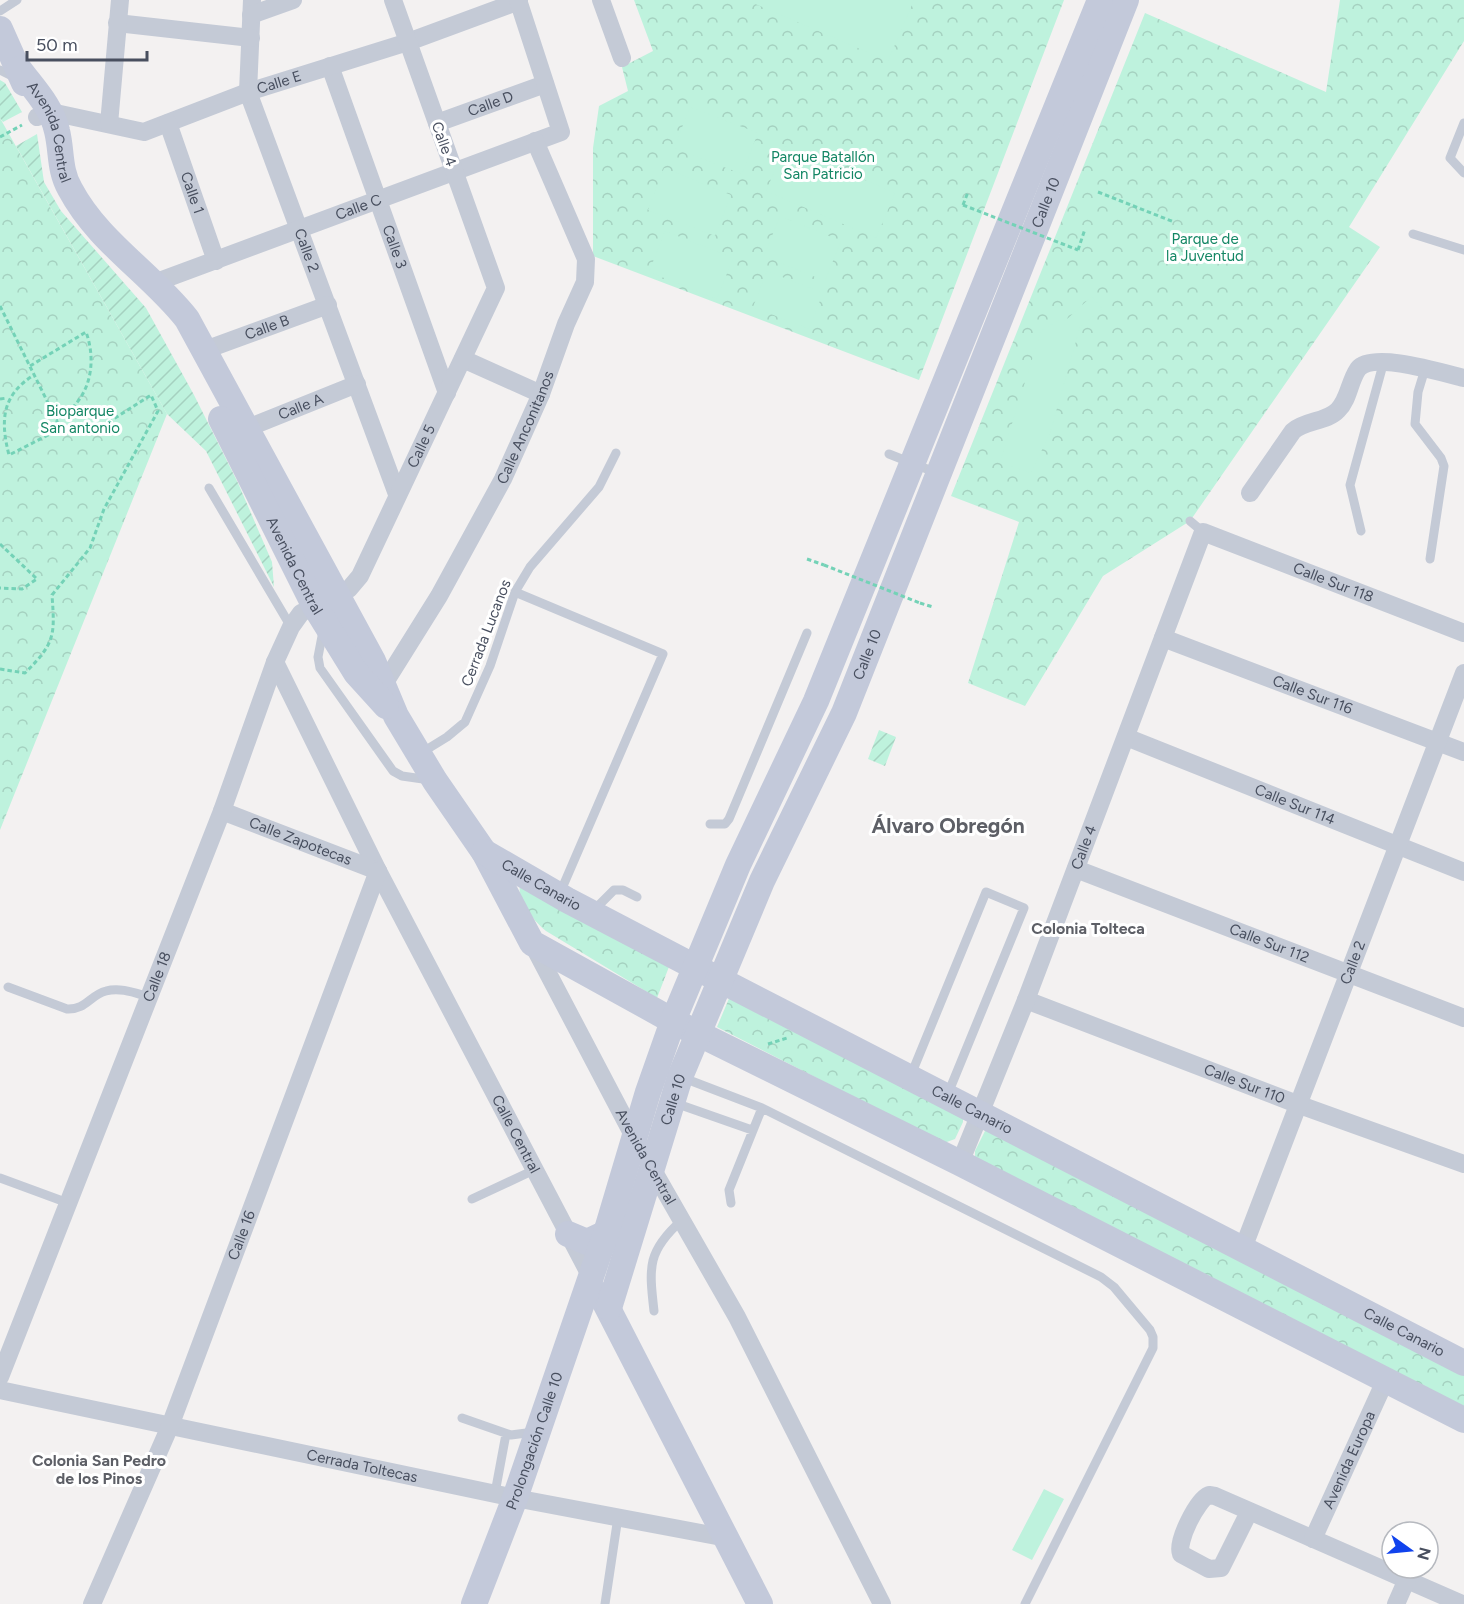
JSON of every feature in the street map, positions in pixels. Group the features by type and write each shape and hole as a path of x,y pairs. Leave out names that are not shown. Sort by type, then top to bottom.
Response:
{"street":[{"path":"109,124 120,0"},
{"path":"252,7 293,0"},
{"name":"Calle 4","path":"393,0 496,288"},
{"path":"601,0 622,58"},
{"name":"Calle 10","path":"591,1277 634,1137 659,1097 668,1072 673,1021 738,865 816,701 914,465 1100,0"},
{"name":"Calle 10","path":"668,1072 698,1034 762,881 844,713 1126,0"},
{"path":"518,1 545,84"},
{"name":"Calle E","path":"44,114 144,132 248,92 408,42 518,1"},
{"name":"Calle 2","path":"252,7 248,92 397,494"},
{"path":"117,23 251,38"},
{"path":"0,29 17,75"},
{"name":"Calle 3","path":"330,66 447,393"},
{"name":"Avenida Central","path":"17,75 58,132 62,172 88,217 120,254 154,284 187,319 205,350 245,429 356,673 378,689 435,781 484,852 634,1137 737,1317 882,1604"},
{"name":"Calle D","path":"437,123 545,84"},
{"name":"Calle C","path":"154,284 561,132 545,84"},
{"name":"Avenida Central","path":"44,114 47,166 61,197 88,234 157,304 172,326 325,607"},
{"name":"Calle 1","path":"168,123 216,261"},
{"name":"Calle Anconitanos","path":"378,689 439,596 498,488 541,394 587,271 586,259 535,141"},
{"name":"Calle 5","path":"325,607 349,589 360,576 496,288"},
{"name":"Calle B","path":"205,350 328,305"},
{"path":"462,359 541,394"},
{"path":"1250,492 1293,431 1301,424 1334,414 1344,402 1356,371 1362,365 1384,361 1464,378"},
{"name":"Calle A","path":"245,429 357,384"},
{"name":"Calle 4","path":"960,1162 1026,1000 1163,638 1197,526"},
{"name":"Calle Sur 118","path":"1197,526 1464,633"},
{"name":"Calle 18","path":"0,1377 222,811 275,662 291,627 301,614 325,607"},
{"name":"Calle Sur 116","path":"1163,638 1464,752"},
{"name":"Calle Central","path":"275,662 378,871 534,1170 609,1308 760,1604"},
{"name":"Calle 2","path":"1242,1251 1464,673"},
{"name":"Calle Sur 114","path":"1126,737 1464,872"},
{"name":"Calle Zapotecas","path":"222,811 378,871"},
{"name":"Calle Canario","path":"484,852 591,913 1242,1251 1464,1363"},
{"name":"Calle Sur 112","path":"1076,869 1464,1018"},
{"name":"Calle 16","path":"94,1602 170,1426 378,871"},
{"path":"532,943 698,1034 960,1162 1464,1420"},
{"name":"Calle Sur 110","path":"1026,1000 1297,1104 1464,1164"},
{"name":"Calle 10","path":"609,1308 652,1166 659,1097"},
{"path":"568,1234 587,1242 606,1233"},
{"name":"Prolongación Calle 10","path":"474,1604 505,1496 538,1431 591,1277"},
{"name":"Avenida Europa","path":"1313,1539 1385,1381"},
{"name":"Cerrada Toltecas","path":"0,1390 505,1496 727,1538"},
{"path":"1249,1512 1380,1568"},
{"path":"1396,1604 1407,1580"},
{"path":"1409,1580 1462,1604"}],"lane":[{"path":"0,11 17,0"},
{"path":"1464,123 1450,158 1464,173"},
{"path":"1413,234 1464,250"},
{"path":"1361,531 1350,485 1384,361"},
{"path":"1425,369 1418,392 1415,424 1441,458 1444,475 1430,559"},
{"name":"Cerrada Lucanos","path":"419,754 447,737 465,722 477,698 515,592 530,567 599,487 616,453"},
{"path":"889,454 940,474"},
{"path":"209,489 291,627"},
{"path":"515,592 663,654 559,895"},
{"path":"325,607 318,657 320,668 393,771 402,776 435,781"},
{"path":"710,824 725,824 729,819 807,633"},
{"path":"591,913 618,889 637,897"},
{"path":"910,1077 986,892 1024,908 947,1096"},
{"path":"8,987 68,1009 78,1009 106,991 122,990 149,997"},
{"path":"668,1072 762,1108 1101,1278 1114,1287 1150,1330 1154,1337 1153,1348 1025,1604"},
{"path":"659,1097 752,1130"},
{"path":"731,1203 729,1190 762,1108"},
{"path":"472,1199 534,1170"},
{"path":"0,1178 68,1203"},
{"path":"654,1311 651,1261 655,1250 682,1220"},
{"path":"462,1418 506,1434 525,1435 538,1431"},
{"path":"505,1496 506,1434"},
{"path":"605,1604 618,1517"}],"path":[{"path":"0,137 44,114"},
{"path":"968,192 963,205 1078,250 1085,229"},
{"path":"1098,192 1174,222"},
{"path":"0,306 60,429"},
{"path":"30,366 87,332 92,358 89,381 70,411 56,419"},
{"path":"0,669 25,673 47,651 54,625 52,595 90,548 104,510 158,411 151,395 98,429 60,429 9,455 1,428 8,398 18,385 34,375"},
{"path":"0,399 8,398"},
{"path":"0,544 37,579 22,590 0,588"},
{"path":"807,559 933,608"}],"green space":[{"name":"Parque Batallón San Patricio","path":"634,0 1064,0 919,380 593,256 593,148 599,106 628,91 622,67 653,51"},
{"path":"746,0 914,0 888,61"},
{"name":"Parque de la Juventud","path":"1340,0 1464,0 1464,41 1349,227 1380,247 1190,521 1103,576 1025,706 968,683 1019,522 951,496 1145,13 1326,92"},
{"path":"0,80 5,83 22,112 3,122 0,118"},
{"path":"690,107 758,133 742,174 674,148"},
{"name":"Bioparque San antonio","path":"0,118 167,414 0,830"},
{"path":"37,134 44,182 61,211 146,308 194,395 238,483 272,562 274,587 206,451 167,414 16,146"},
{"path":"785,146 895,193 876,238 766,191"},
{"path":"664,168 731,195 715,236 648,210"},
{"path":"780,216 841,241 825,281 764,256"},
{"path":"665,231 733,258 717,299 649,272"},
{"path":"767,271 823,293 809,329 753,307"},
{"path":"1092,296 1102,309 1080,327 1050,433 1031,473 1000,462 1041,331 1057,321 1066,320"},
{"path":"879,730 896,737 885,766 868,759"},
{"path":"520,886 672,959 657,998 546,931 532,917 524,904"},
{"path":"733,989 963,1114 963,1122 955,1139 944,1143 717,1027"},
{"path":"986,1129 1464,1368 1464,1412 975,1157 975,1151"},
{"path":"1044,1489 1064,1499 1032,1560 1012,1550"}],"district":[{"name":"Álvaro Obregón","path":"948,825"},
{"name":"Colonia Tolteca","path":"1088,928"},
{"name":"Colonia San Pedro de los Pinos","path":"99,1469"}]}
